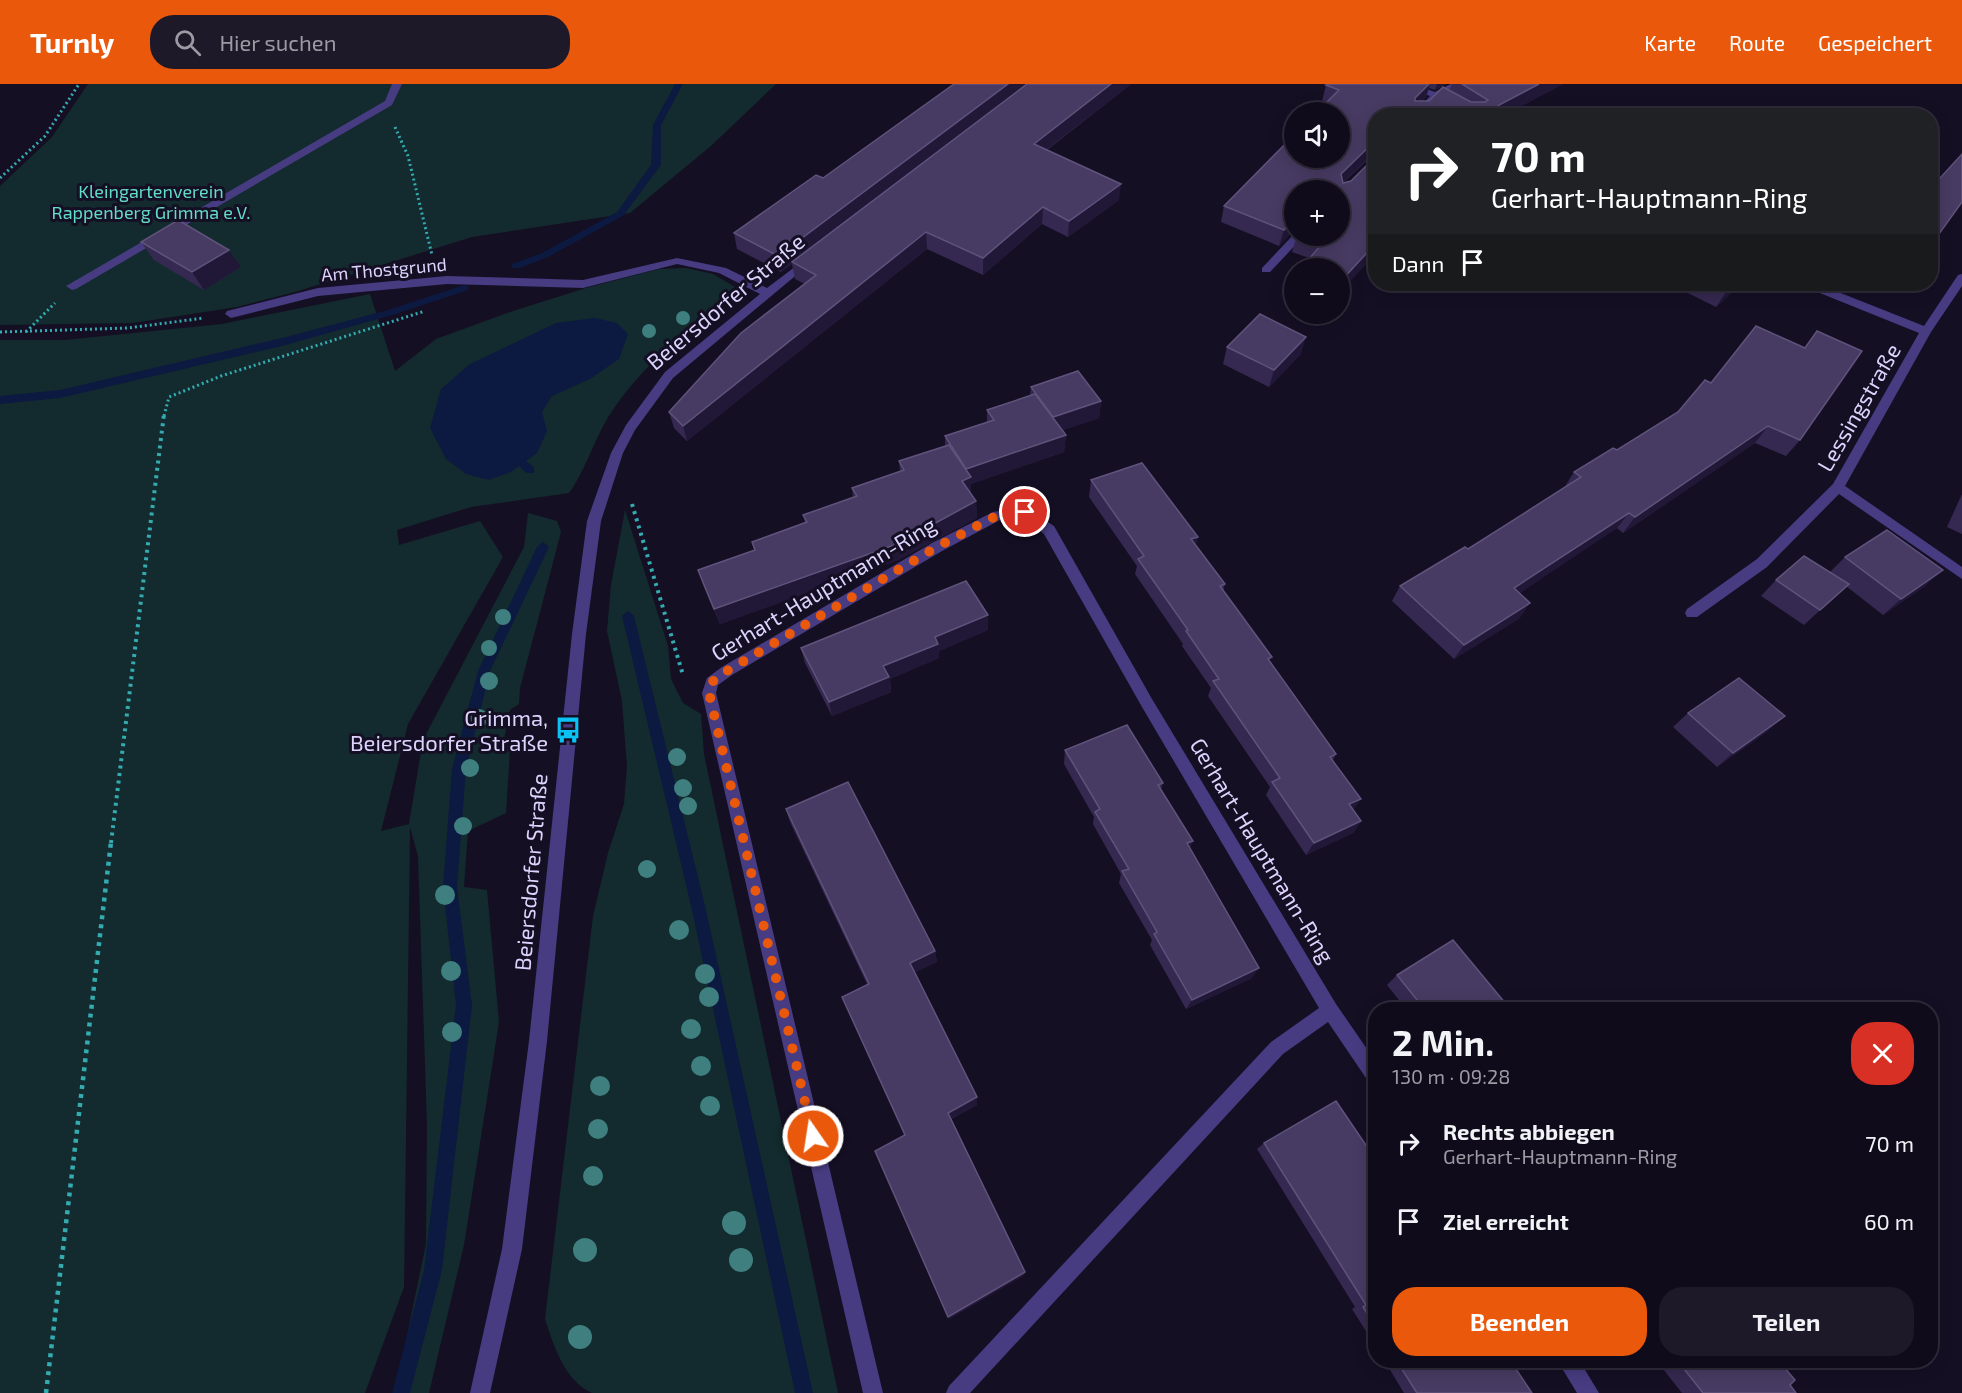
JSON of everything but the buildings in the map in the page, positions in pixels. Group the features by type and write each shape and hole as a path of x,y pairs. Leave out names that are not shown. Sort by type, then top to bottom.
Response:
{"street":[{"path":"72,286 389,103 397,84"},
{"path":"1404,84 1436,95 1460,108"},
{"path":"1424,108 1436,95 1458,84"},
{"path":"1266,270 1289,246"},
{"name":"Beiersdorfer Straße","path":"480,1393 512,1249 538,1041 568,730 593,532 601,498 617,453 630,428 669,375 766,292 821,250"},
{"name":"Am Thostgrund","path":"231,314 318,291 447,280 583,284 677,261 722,270 766,292"},
{"name":"Lessingstraße","path":"1692,613 1762,562 1838,486 1926,331 1962,278"},
{"path":"1826,291 1926,331"},
{"path":"1838,486 1962,574"},
{"name":"Gerhart-Hauptmann-Ring","path":"873,1393 709,693 712,682 727,671 937,547 998,515 1025,512 1049,530 1147,703 1330,1010 1368,1066"},
{"path":"956,1393 1277,1048 1330,1010"},
{"path":"1572,1368 1589,1393"}],"path":[{"path":"0,178 45,136 79,84"},
{"path":"389,103 395,127 408,156 432,257 447,280"},
{"path":"26,333 72,286"},
{"path":"46,1393 149,523 164,414 169,398 221,376 429,309"},
{"path":"0,332 26,333 128,328 231,314"},
{"path":"617,453 682,674 691,688 709,693"}],"green space":[{"name":"Kleingartenverein Rappenberg Grimma e.V.","path":"88,84 776,84 712,145 630,213 472,237 295,292 237,307 133,323 0,325 0,186 52,137"},
{"path":"686,268 713,274 735,287 666,349 634,382 607,419 580,476 569,493 471,507 397,530 399,545 480,521 503,557 408,724 381,831 409,824 423,740 524,547 528,513 557,521 561,532 520,688 519,704 510,710 504,739 510,750 506,813 468,831 464,887 487,890 499,1022 464,1245 429,1393 404,1393 396,1388 426,1244 427,1124 418,856 410,827 404,1287 365,1393 0,1393 0,340 65,340 222,324 370,294 395,371 436,339 510,312 586,288 659,269"},
{"path":"625,510 668,646 671,679 683,703 701,714 704,754 838,1393 592,1393 574,1380 567,1371 556,1351 545,1319 593,916 608,853 624,804 627,766 622,701 607,631 611,585"}],"water":[{"path":"595,318 617,323 628,334 619,359 590,379 552,396 542,412 547,431 537,453 511,472 489,480 466,474 446,459 430,428 441,389 470,364 556,323"}],"waterway":[{"path":"516,266 545,255 620,214 656,165 657,125 679,84"},
{"path":"0,400 60,394 282,342 392,312 464,288"},
{"path":"523,463 530,470"},
{"path":"401,1393 433,1270 464,1005 450,887 459,769 484,671 543,547"},
{"path":"628,616 699,910 804,1393"}],"place":[{"name":"Grimma, Beiersdorfer Straße","path":"568,730"}],"route":[{"path":"813,1136 709,693 712,682 937,547 998,515 1025,512"}]}
